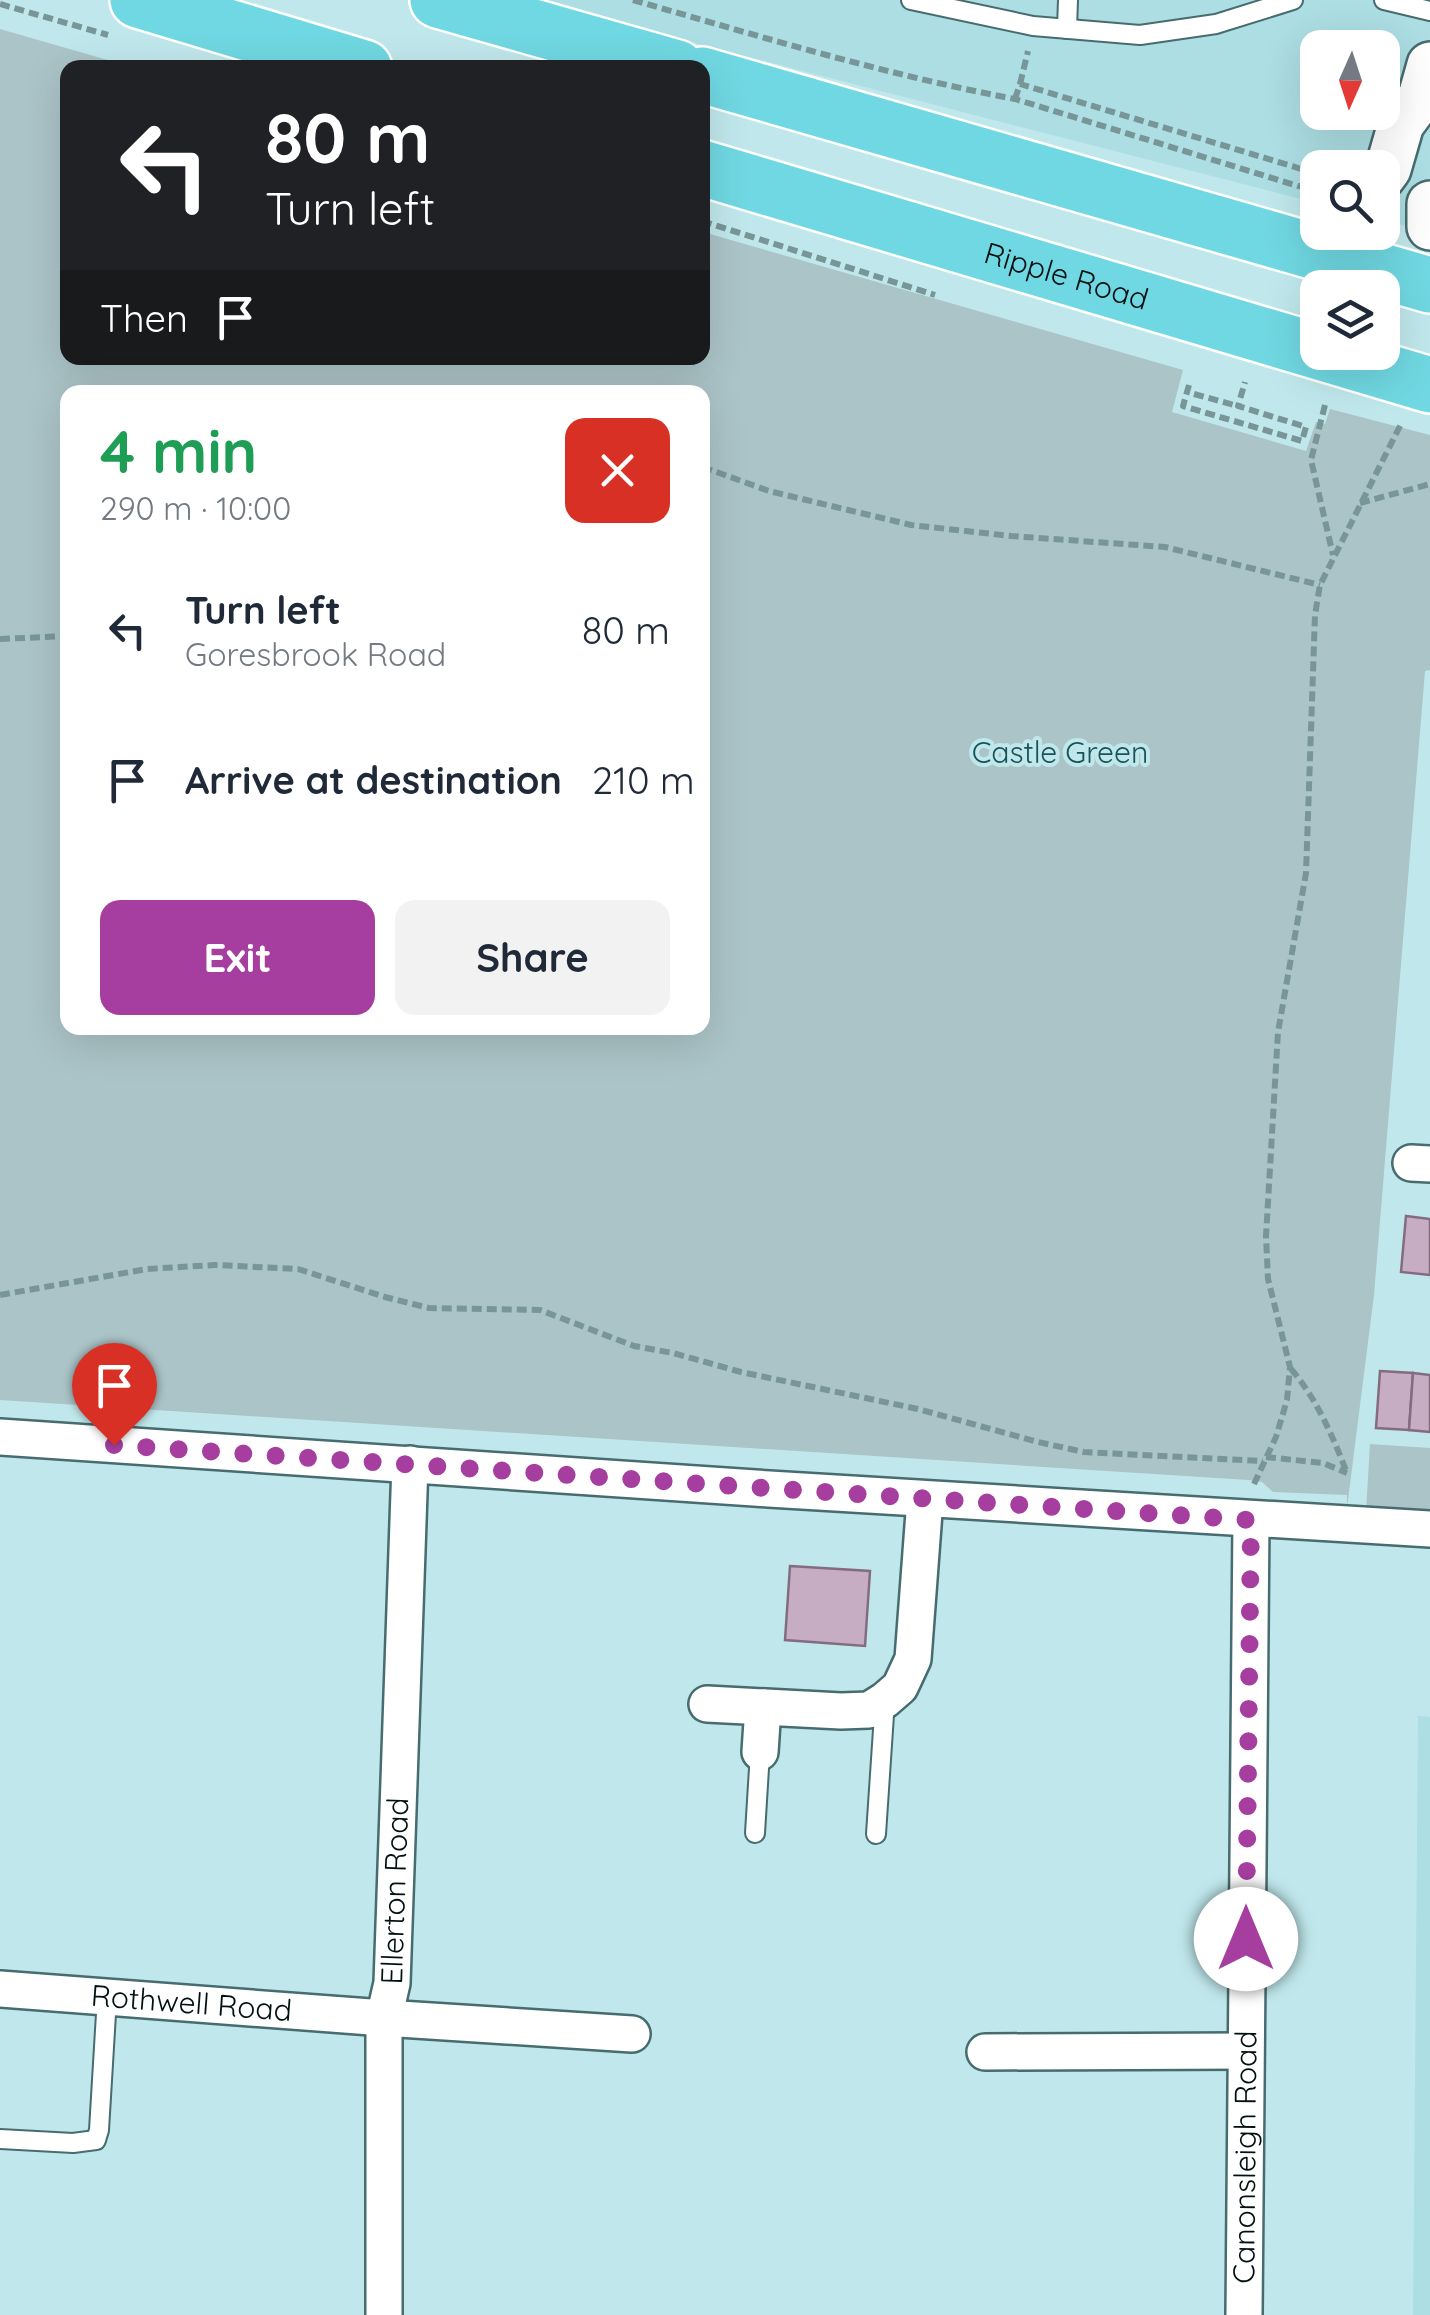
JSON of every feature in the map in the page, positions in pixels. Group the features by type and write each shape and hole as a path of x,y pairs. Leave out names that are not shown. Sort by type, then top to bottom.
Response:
{"highway":[{"path":"138,0 337,60"},
{"path":"438,0 649,60"},
{"path":"710,77 1300,234"},
{"name":"Ripple Road","path":"710,171 1416,404"},
{"path":"1351,250 1430,285"}],"street":[{"path":"1394,150 1402,124 1427,95"},
{"path":"1430,204 1430,226"},
{"path":"0,1437 1430,1530"},
{"name":"Ellerton Road","path":"384,2315 384,2018 392,1983 410,1464"},
{"path":"707,1704 869,1710 900,1687 913,1659 924,1499"},
{"name":"Canonsleigh Road","path":"1244,2315 1248,1519"},
{"path":"760,1752 763,1707"},
{"name":"Rothwell Road","path":"0,1988 632,2034"},
{"path":"985,2052 1245,2051"}],"lane":[{"path":"911,0 1034,26 1140,35 1216,24 1293,0"},
{"path":"1067,29 1068,0"},
{"path":"1384,0 1430,11"},
{"path":"876,1834 886,1700"},
{"path":"755,1833 760,1752"},
{"path":"0,2139 73,2143 96,2140 108,1997"}],"path":[{"path":"633,0 798,46 1015,99 1300,186"},
{"path":"1015,99 1020,84 1300,170"},
{"path":"710,223 935,295"},
{"path":"1238,406 1246,382"},
{"path":"1189,385 1183,406 1302,441 1306,427 1194,394"},
{"path":"1248,1519 1248,1496 1276,1437 1288,1400 1290,1368 1268,1279 1266,1236 1278,1032 1306,873 1315,614 1320,584 1359,504 1416,404"},
{"path":"1324,405 1311,460 1334,556"},
{"path":"710,470 808,502 911,525 1165,547 1320,584"},
{"path":"1359,504 1430,484"},
{"path":"0,638 60,636"},
{"path":"0,1295 147,1268 215,1265 298,1269 429,1308 540,1310 634,1346 918,1408 1084,1452 1323,1462 1347,1473 1333,1435 1290,1368"}],"shaded area":[{"path":"526,0 1430,0 1430,232 1400,224 1400,150 1300,150 1300,199"},
{"path":"1418,1716 1430,1717 1430,2315 1413,2315"}],"green space":[{"name":"Castle Green","path":"0,29 108,60 60,60 60,365 710,365 710,234 1183,370 1172,412 1306,451 1316,422 1325,424 1330,409 1430,435 1430,670 1425,671 1374,1295 1347,1508 1347,1495 1273,1492 1262,1482 0,1400"},
{"path":"1370,1444 1430,1448 1430,1515 1366,1511"}],"building":[{"path":"1406,1216 1430,1219 1430,1275 1401,1272"},
{"path":"1380,1371 1413,1373 1409,1430 1376,1428"},
{"path":"1413,1373 1430,1375 1430,1432 1409,1430"},
{"path":"790,1566 870,1571 865,1646 785,1640"}],"route":[{"path":"114,1445 1251,1520 1246,1939"}]}
